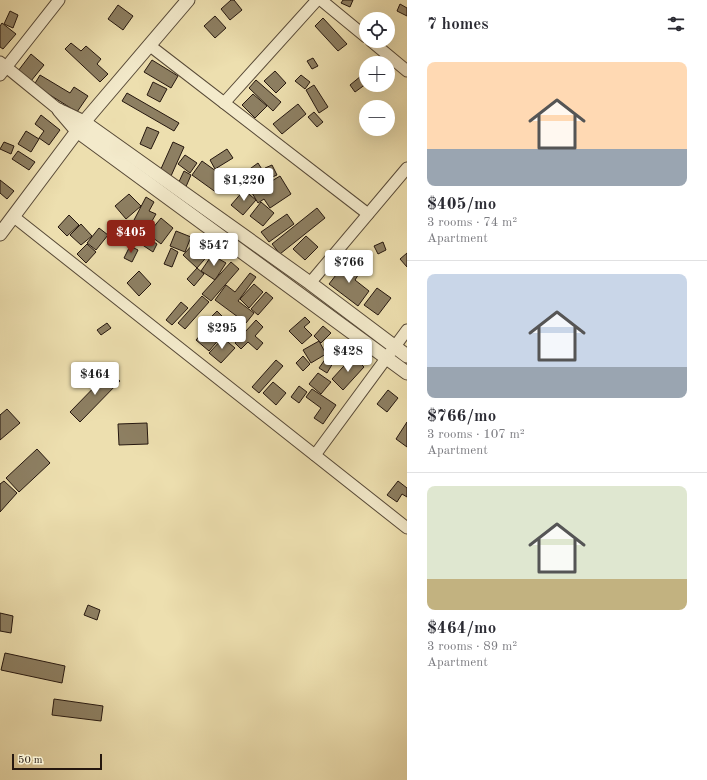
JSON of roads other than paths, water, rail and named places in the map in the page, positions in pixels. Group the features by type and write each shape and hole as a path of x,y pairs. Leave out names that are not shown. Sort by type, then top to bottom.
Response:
{"street":[{"path":"59,0 2,68 407,373"},
{"path":"0,234 80,127 188,0"},
{"path":"224,103 317,0"},
{"path":"321,0 359,31"},
{"path":"150,45 368,214"},
{"path":"379,48 407,71"},
{"path":"80,127 310,283 407,356"},
{"path":"310,283 407,168"},
{"path":"14,217 407,528"},
{"path":"315,455 407,330"}]}
